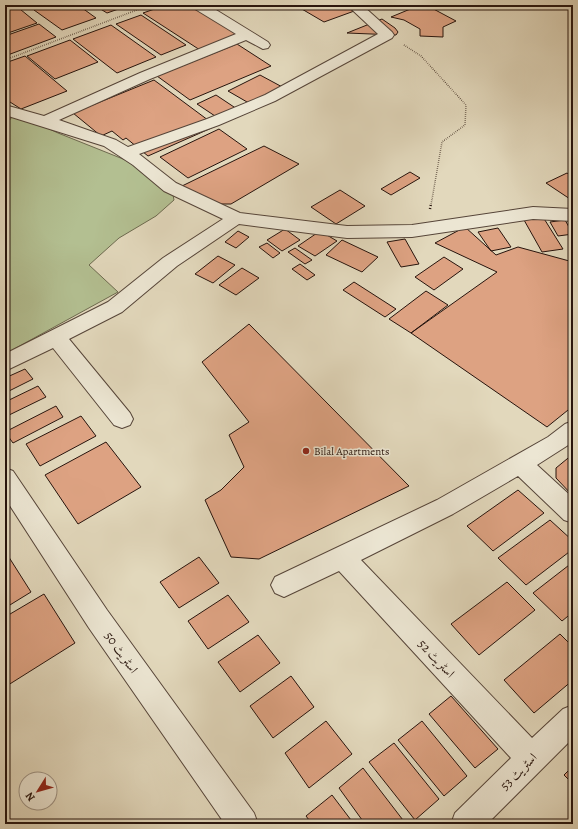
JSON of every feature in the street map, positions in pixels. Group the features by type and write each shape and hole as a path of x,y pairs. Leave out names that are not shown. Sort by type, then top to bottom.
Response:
{"street":[{"path":"201,5 263,45"},
{"path":"127,153 213,122 270,98 386,35 354,5"},
{"path":"45,121 145,76 247,35"},
{"path":"10,111 110,143 139,161 170,187 236,218 347,232 427,229 534,213 573,215"},
{"path":"5,363 115,307 170,262 236,218"},
{"path":"56,337 122,419"},
{"path":"284,586 445,507 556,444 573,430"},
{"path":"521,464 573,513"},
{"name":"اسٹریٹ 50","path":"5,478 98,619 243,824"},
{"name":"اسٹریٹ 52","path":"342,557 531,758"},
{"name":"اسٹریٹ 53","path":"466,824 531,758 573,719"}],"path":[{"path":"5,60 150,5"},
{"path":"406,47 421,56 466,105 465,125 442,142 427,229"}],"green space":[{"path":"15,113 58,133 138,165 173,195 174,200 156,216 119,238 89,265 118,292 5,354 5,126"}],"building":[{"path":"5,5 15,5 37,23 5,34"},
{"path":"47,5 78,5 96,18 62,30 34,10"},
{"path":"94,5 130,5 107,13"},
{"path":"166,5 192,5 239,34 200,50 143,13"},
{"path":"295,5 349,5 357,10 324,22"},
{"path":"420,5 426,5 456,21 443,27 443,37 420,36 420,29 404,20 391,17"},
{"path":"141,15 186,45 161,55 116,24"},
{"path":"382,19 395,28 398,32 396,35 347,33"},
{"path":"39,24 56,37 5,56 5,36"},
{"path":"111,25 156,57 117,73 73,39"},
{"path":"70,40 98,62 55,79 27,56"},
{"path":"237,44 271,66 190,100 157,76"},
{"path":"25,56 67,91 21,109 10,102 5,104 5,63"},
{"path":"260,75 286,89 254,106 228,91"},
{"path":"154,80 216,126 148,156 126,138 123,140 112,131 101,136 73,113"},
{"path":"216,95 240,111 221,120 197,104"},
{"path":"219,129 247,149 188,178 160,157"},
{"path":"264,146 299,164 231,204 222,204 204,199 182,186"},
{"path":"410,172 420,178 391,195 381,189"},
{"path":"567,173 573,177 573,201 546,183"},
{"path":"340,190 365,206 336,224 311,207"},
{"path":"543,217 563,249 542,252 524,220"},
{"path":"565,220 573,234 558,236 550,222"},
{"path":"465,227 496,255 518,247 573,262 573,406 547,427 411,333 497,272 435,243"},
{"path":"498,228 511,247 491,251 478,232"},
{"path":"285,229 300,240 282,251 267,240"},
{"path":"238,231 249,237 236,248 225,242"},
{"path":"320,231 337,241 315,256 298,246"},
{"path":"405,239 419,264 401,267 387,242"},
{"path":"342,240 378,257 362,272 326,255"},
{"path":"267,243 280,253 273,258 259,247"},
{"path":"295,248 312,260 305,264 288,252"},
{"path":"218,256 235,265 213,283 195,274"},
{"path":"444,257 463,269 434,290 415,277"},
{"path":"300,264 315,275 307,280 292,269"},
{"path":"242,268 259,278 236,295 219,285"},
{"path":"354,282 396,309 385,317 343,290"},
{"path":"426,291 448,305 411,333 389,319"},
{"name":"Bilal Apartments","path":"249,324 409,486 259,559 231,557 205,500 221,490 244,467 229,435 249,422 202,362"},
{"path":"25,369 33,379 5,393 5,378"},
{"path":"38,386 46,397 5,417 5,402"},
{"path":"56,406 63,417 13,443 5,432"},
{"path":"81,416 96,436 40,466 26,444"},
{"path":"106,442 141,487 78,524 45,475"},
{"path":"573,454 573,496 556,478 556,468"},
{"path":"518,490 544,513 493,551 467,526"},
{"path":"550,520 573,541 573,549 526,585 498,558"},
{"path":"5,551 31,592 5,608"},
{"path":"199,557 219,583 179,608 160,582"},
{"path":"573,562 573,612 562,621 533,593"},
{"path":"507,582 535,610 479,655 451,624"},
{"path":"44,594 75,643 5,687 5,617"},
{"path":"228,595 249,622 208,649 188,621"},
{"path":"560,634 573,647 573,680 534,713 504,680"},
{"path":"258,635 280,663 240,692 218,662"},
{"path":"291,676 314,707 273,738 250,706"},
{"path":"451,696 498,749 475,768 429,714"},
{"path":"326,721 352,754 309,788 285,753"},
{"path":"422,721 467,776 444,796 398,740"},
{"path":"394,743 439,799 415,820 369,762"},
{"path":"573,766 573,784 564,775"},
{"path":"363,768 406,824 365,824 339,788"},
{"path":"332,795 354,824 312,824 306,816"}],"place":[{"name":"Bilal Apartments","path":"306,451"}]}
